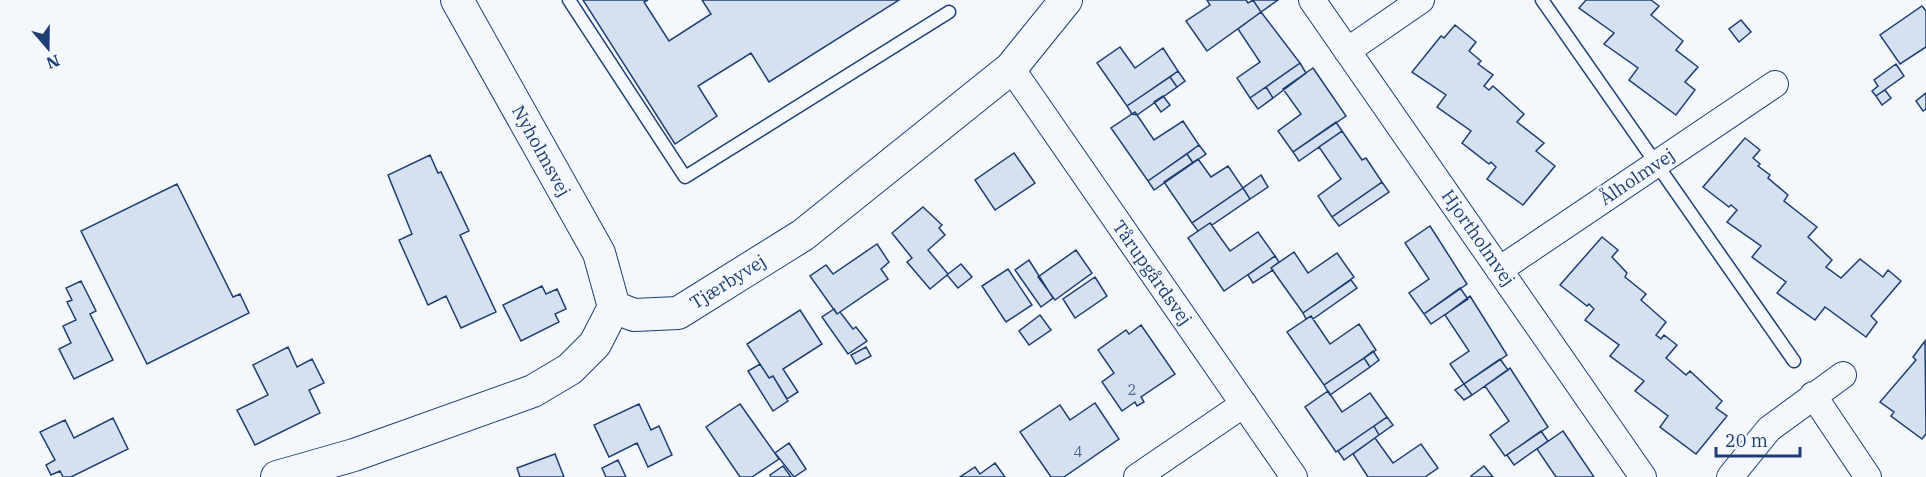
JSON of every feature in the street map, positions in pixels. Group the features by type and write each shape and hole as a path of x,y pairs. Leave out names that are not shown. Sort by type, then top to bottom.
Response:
{"street":[{"name":"Nyholmsvej","path":"457,0 599,254 614,307"},
{"name":"Tjærbyvej","path":"614,307 634,315 678,313 803,235 1011,68 1066,0"},
{"name":"Hjortholmvej","path":"1312,0 1643,477"},
{"path":"1347,51 1421,0"},
{"name":"Tårupgårdsvej","path":"1011,68 1294,477"},
{"name":"Ålholmvej","path":"1499,270 1775,84"},
{"path":"277,477 354,455 533,391 570,369 595,344 614,307"},
{"path":"1730,477 1769,429 1843,375"},
{"path":"1813,395 1868,477"},
{"path":"1137,477 1244,404"}],"lane":[{"path":"569,0 685,177 949,12"},
{"path":"1542,0 1794,361"}],"building":[{"path":"583,0 648,0 644,2 669,41 711,14 702,0 899,0 769,82 751,53 698,86 717,116 675,144"},
{"path":"1207,0 1246,0 1248,3 1253,0 1261,12 1207,51 1186,21 1210,5"},
{"path":"1253,0 1278,0 1261,12"},
{"path":"1586,0 1651,0 1659,6 1651,15 1683,41 1676,50 1698,67 1685,82 1695,90 1676,115 1629,80 1638,68 1604,44 1614,33 1579,8"},
{"path":"1922,6 1926,11 1926,47 1900,64 1880,35"},
{"path":"1261,12 1300,63 1250,98 1237,78 1260,62 1238,29"},
{"path":"1741,20 1751,32 1739,42 1729,29"},
{"path":"1455,25 1476,42 1469,51 1481,61 1478,64 1493,75 1484,86 1489,90 1493,86 1524,114 1517,122 1544,143 1536,151 1555,166 1523,205 1487,179 1496,167 1462,143 1471,131 1437,107 1446,95 1412,72 1441,36 1444,38"},
{"path":"1120,47 1135,68 1163,48 1178,71 1127,106 1097,63"},
{"path":"1300,63 1306,73 1273,98 1266,87"},
{"path":"1896,64 1904,76 1876,96 1872,91 1878,86 1874,80"},
{"path":"1313,68 1346,116 1293,152 1278,131 1301,114 1283,89"},
{"path":"1178,71 1185,81 1177,87 1170,77"},
{"path":"1170,77 1177,87 1137,115 1132,114 1127,106"},
{"path":"1266,87 1273,98 1258,109 1250,98"},
{"path":"1885,90 1891,98 1882,105 1876,96"},
{"path":"1926,93 1926,109 1923,111 1916,101"},
{"path":"1163,96 1170,105 1161,112 1154,102"},
{"path":"1135,112 1154,140 1183,121 1199,145 1148,181 1111,128"},
{"path":"1336,122 1342,131 1299,161 1293,152"},
{"path":"1342,131 1362,160 1366,158 1382,182 1332,217 1318,196 1341,179 1319,147"},
{"path":"1745,138 1760,150 1753,158 1760,164 1758,166 1770,175 1768,178 1788,195 1784,201 1817,227 1808,237 1832,260 1826,267 1841,278 1860,259 1883,277 1888,270 1901,281 1871,316 1877,322 1866,337 1825,307 1815,320 1777,293 1786,282 1752,257 1761,246 1727,222 1737,210 1731,205 1729,207 1703,187"},
{"path":"1199,145 1206,154 1193,163 1187,154"},
{"path":"1014,153 1035,183 995,210 975,180"},
{"path":"1187,154 1193,163 1154,190 1148,181"},
{"path":"430,155 438,173 441,172 469,231 460,235 496,312 461,328 446,296 428,305 399,240 412,234 388,175"},
{"path":"1198,159 1211,177 1228,166 1243,188 1192,223 1164,182"},
{"path":"1261,175 1268,187 1250,199 1243,188"},
{"path":"1382,182 1389,192 1339,226 1332,217"},
{"path":"177,184 233,297 240,294 249,313 147,364 81,231"},
{"path":"1243,188 1250,199 1212,225 1210,223 1198,231 1192,223"},
{"path":"923,207 942,225 939,228 945,235 928,250 948,274 961,264 972,277 958,288 947,275 930,289 907,262 912,258 892,233"},
{"path":"1210,223 1230,251 1258,232 1275,256 1224,291 1188,238"},
{"path":"1430,226 1467,284 1424,314 1409,293 1429,279 1405,243"},
{"path":"1602,237 1618,250 1612,257 1627,273 1625,277 1646,294 1641,300 1666,322 1656,335 1661,339 1664,335 1677,345 1666,358 1686,375 1690,371 1722,401 1716,408 1727,416 1696,454 1660,427 1668,416 1635,391 1644,381 1610,356 1619,345 1585,320 1594,309 1560,285"},
{"path":"877,244 889,262 881,269 888,279 837,314 810,276 826,265 833,274"},
{"path":"1076,250 1092,273 1055,300 1038,277"},
{"path":"1294,252 1308,273 1337,253 1354,277 1303,313 1271,268"},
{"path":"1275,256 1279,262 1271,268 1273,270 1253,283 1248,275"},
{"path":"1029,260 1053,298 1041,307 1015,270"},
{"path":"1008,269 1032,305 1006,322 982,286"},
{"path":"1095,277 1107,296 1075,318 1063,299"},
{"path":"1351,280 1357,288 1313,319 1311,316 1306,319 1303,313"},
{"path":"81,281 96,311 90,314 113,360 74,379 59,349 71,343 63,326 76,320 67,302 72,300 66,288"},
{"path":"542,286 546,294 557,289 566,309 555,314 559,322 521,341 503,305"},
{"path":"1460,288 1468,299 1431,324 1424,314"},
{"path":"1470,296 1507,355 1464,384 1450,364 1469,351 1445,315"},
{"path":"834,309 837,314 840,312 853,329 856,327 867,341 848,354 822,317"},
{"path":"800,310 822,344 783,369 798,392 787,399 773,376 769,378 747,344"},
{"path":"1040,315 1051,330 1029,345 1019,331"},
{"path":"1311,316 1330,344 1359,324 1376,350 1324,385 1287,332"},
{"path":"1141,325 1175,374 1141,397 1144,402 1137,406 1135,402 1122,411 1102,382 1114,373 1098,350 1126,330 1129,334"},
{"path":"1925,341 1926,434 1922,439 1891,416 1894,412 1880,402 1916,360 1913,357"},
{"path":"288,347 297,367 312,359 324,383 309,390 320,413 255,445 237,410 268,395 253,365"},
{"path":"866,347 871,356 856,364 851,355"},
{"path":"1373,351 1379,360 1370,367 1364,358"},
{"path":"1364,358 1370,367 1330,395 1324,385"},
{"path":"1500,359 1508,370 1472,395 1464,384"},
{"path":"760,364 769,378 773,376 788,401 773,411 748,371"},
{"path":"1510,368 1548,427 1505,456 1490,435 1509,421 1485,386"},
{"path":"1464,384 1472,395 1464,400 1455,390"},
{"path":"1328,391 1342,412 1370,393 1387,417 1336,452 1305,407"},
{"path":"1095,403 1119,439 1064,477 1051,477 1020,432 1060,405 1070,420"},
{"path":"639,404 651,430 659,426 672,455 648,467 637,443 609,457 594,425"},
{"path":"740,404 779,459 752,477 740,477 706,427"},
{"path":"1387,417 1393,425 1379,435 1374,426"},
{"path":"113,418 128,449 71,477 63,477 60,471 51,475 46,465 55,460 40,432 65,420 74,438"},
{"path":"1374,426 1379,435 1344,460 1338,451"},
{"path":"1541,431 1548,441 1514,465 1507,455"},
{"path":"1563,431 1594,477 1556,477 1537,449"},
{"path":"1375,438 1393,463 1421,444 1438,468 1425,477 1368,477 1353,454"},
{"path":"789,443 806,469 794,477 775,453"},
{"path":"555,454 564,477 520,477 517,468"},
{"path":"618,460 626,477 606,477 602,468"},
{"path":"995,463 1005,477 960,477 975,467 980,474"},
{"path":"783,466 791,477 771,477 770,475"},
{"path":"1484,466 1493,477 1471,476"}]}
